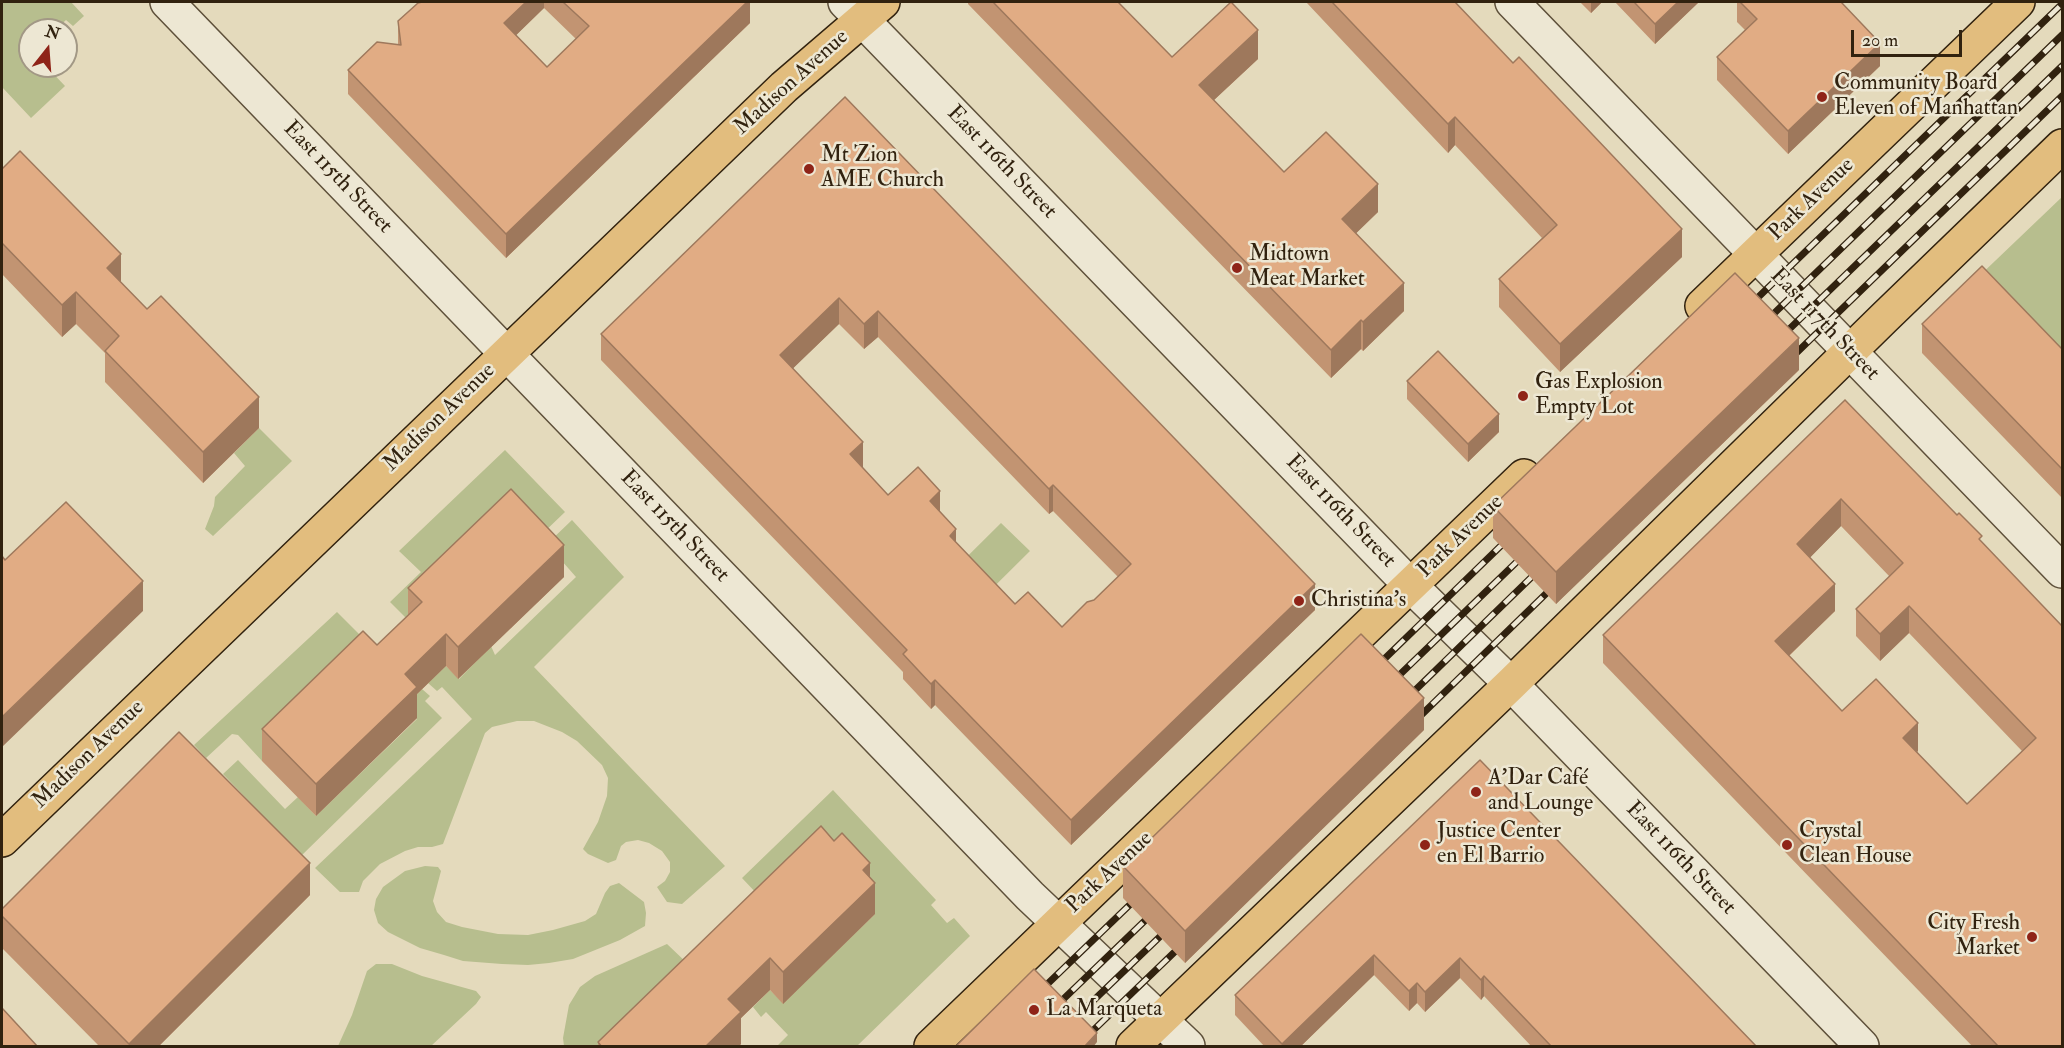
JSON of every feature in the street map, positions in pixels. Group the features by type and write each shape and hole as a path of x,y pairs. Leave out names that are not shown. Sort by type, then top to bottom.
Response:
{"main road":[{"name":"Park Avenue","path":"1678,328 2018,2"},
{"name":"Madison Avenue","path":"2,840 863,8"},
{"path":"1133,1047 1511,684 2062,146"},
{"name":"Park Avenue","path":"930,1047 1541,460"}],"street":[{"name":"East 115th Street","path":"167,2 1030,896 1188,1047"},
{"name":"East 117th Street","path":"1512,2 2062,571"},
{"name":"East 116th Street","path":"863,8 1411,586 1511,684 1862,1047"}],"green space":[{"path":"2,2 71,2 84,16 78,21 78,18 18,18 18,78 57,78 65,86 31,118 2,87"},
{"path":"2062,197 2062,376 1973,282"},
{"path":"259,428 292,461 213,536 205,529 215,497 245,466 234,453"},
{"path":"505,450 565,512 541,535 408,620 390,602 421,572 399,551"},
{"path":"572,520 624,577 534,667 725,866 682,904 667,902 657,887 665,881 670,872 670,862 662,851 649,843 638,840 626,842 621,846 616,860 608,863 588,854 583,849 598,822 607,796 608,778 602,765 577,741 562,732 534,721 517,721 492,727 485,733 443,844 405,851 380,864 363,881 359,892 340,892 315,868 472,719 442,687 437,691 428,683 446,666 459,679 491,646 495,655 576,577 547,544"},
{"path":"1001,523 1030,551 906,674 878,645"},
{"path":"337,612 365,640 262,761 238,735 232,734 206,758 194,745"},
{"path":"422,689 430,696 425,701 442,718 301,856 223,774 238,760 285,809 298,797 316,816 417,719 405,706"},
{"path":"833,790 936,900 931,905 947,923 954,918 970,936 857,1046 777,1046 788,1035 766,1012 761,1017 753,1007 770,990 783,1003 875,914 759,896 742,878"},
{"path":"425,866 438,867 441,871 433,901 437,912 446,922 462,927 498,934 528,935 553,930 585,921 596,914 610,886 619,883 644,902 645,926 620,940 573,959 528,965 463,961 420,948 388,932 378,923 374,910 376,899 383,887 405,871"},
{"path":"667,944 688,964 626,1046 564,1046 563,1038 569,1005 580,987 595,976"},
{"path":"376,964 392,964 422,976 476,991 481,997 431,1046 338,1046 352,1015 367,971"}],"building":[{"path":"422,2 526,2 504,23 547,67 589,26 563,2 747,2 506,234 348,70 377,42 401,45 398,21"},
{"path":"993,2 1118,2 1172,57 1231,2 1258,30 1199,85 1284,172 1326,132 1378,184 1342,219 1404,283 1363,322 1361,320 1331,350"},
{"path":"1332,2 1455,2 1513,63 1519,57 1682,229 1560,344 1499,279 1557,225 1455,117 1448,124"},
{"path":"1634,2 1678,2 1655,24"},
{"path":"1740,2 1841,2 1880,43 1788,131 1717,57 1757,19"},
{"path":"845,97 1315,584 1071,820 935,680 931,684 903,654 907,650 601,334","holes":["839,298 864,324 878,311 1049,489 1053,485 1131,564 1062,627 1028,592 1015,604 950,536 956,529 930,501 940,491 918,467 888,495 850,454 863,442 780,355"]},
{"path":"20,151 121,254 107,268 147,309 161,296 259,397 203,452 105,351 119,336 76,292 62,305 2,243 2,169"},
{"path":"1982,266 2062,349 2062,469 1922,324"},
{"path":"1735,273 1799,338 1556,572 1493,506"},
{"path":"1438,351 1499,414 1468,444 1407,381"},
{"path":"1845,400 1957,515 1959,513 1982,536 1979,539 2062,626 2062,1047 1999,1047 1603,635","holes":["1841,499 1903,563 1856,609 1880,634 1909,606 2036,738 1967,804 1903,738 1918,723 1876,679 1842,711 1775,641 1835,584 1797,544"]},
{"path":"511,489 564,545 458,647 446,634 405,674 417,687 316,784 262,729 363,631 377,645 422,602 408,588"},
{"path":"66,502 143,581 2,717 2,556 5,560"},
{"path":"1361,634 1424,698 1185,931 1123,866"},
{"path":"179,732 310,863 129,1044 2,916 2,909"},
{"path":"1480,760 1757,1047 1552,1047 1484,976 1481,980 1460,958 1425,992 1417,983 1409,991 1374,955 1282,1044 1235,995"},
{"path":"821,826 834,841 842,833 870,863 863,870 875,883 783,972 770,958 728,999 741,1012 705,1047 602,1047 598,1042"},
{"name":"La Marqueta","path":"1034,969 1097,1033 1084,1047 955,1047"},
{"path":"2,1008 38,1047 2,1047"}],"railway":[{"path":"1747,308 2062,4"},
{"path":"1762,325 2062,35"},
{"path":"1778,340 2062,66"},
{"path":"1787,362 2062,96"},
{"path":"1374,669 1512,535"},
{"path":"1389,685 1527,552"},
{"path":"1404,701 1542,567"},
{"path":"1412,724 1558,582"},
{"path":"1037,994 1141,894"},
{"path":"1052,1010 1156,910"},
{"path":"1046,1046 1171,926"},
{"path":"1077,1046 1187,940"}],"place":[{"name":"Community Board Eleven of Manhattan","path":"1822,97"},
{"name":"Mt Zion AME Church","path":"809,169"},
{"name":"Midtown Meat Market","path":"1237,268"},
{"name":"Gas Explosion Empty Lot","path":"1523,396"},
{"name":"Christina’s","path":"1299,601"},
{"name":"A’Dar Café and Lounge","path":"1476,792"},
{"name":"Justice Center en El Barrio","path":"1425,845"},
{"name":"Crystal Clean House","path":"1787,845"},
{"name":"City Fresh Market","path":"2032,937"},
{"name":"La Marqueta","path":"1034,1010"}]}
